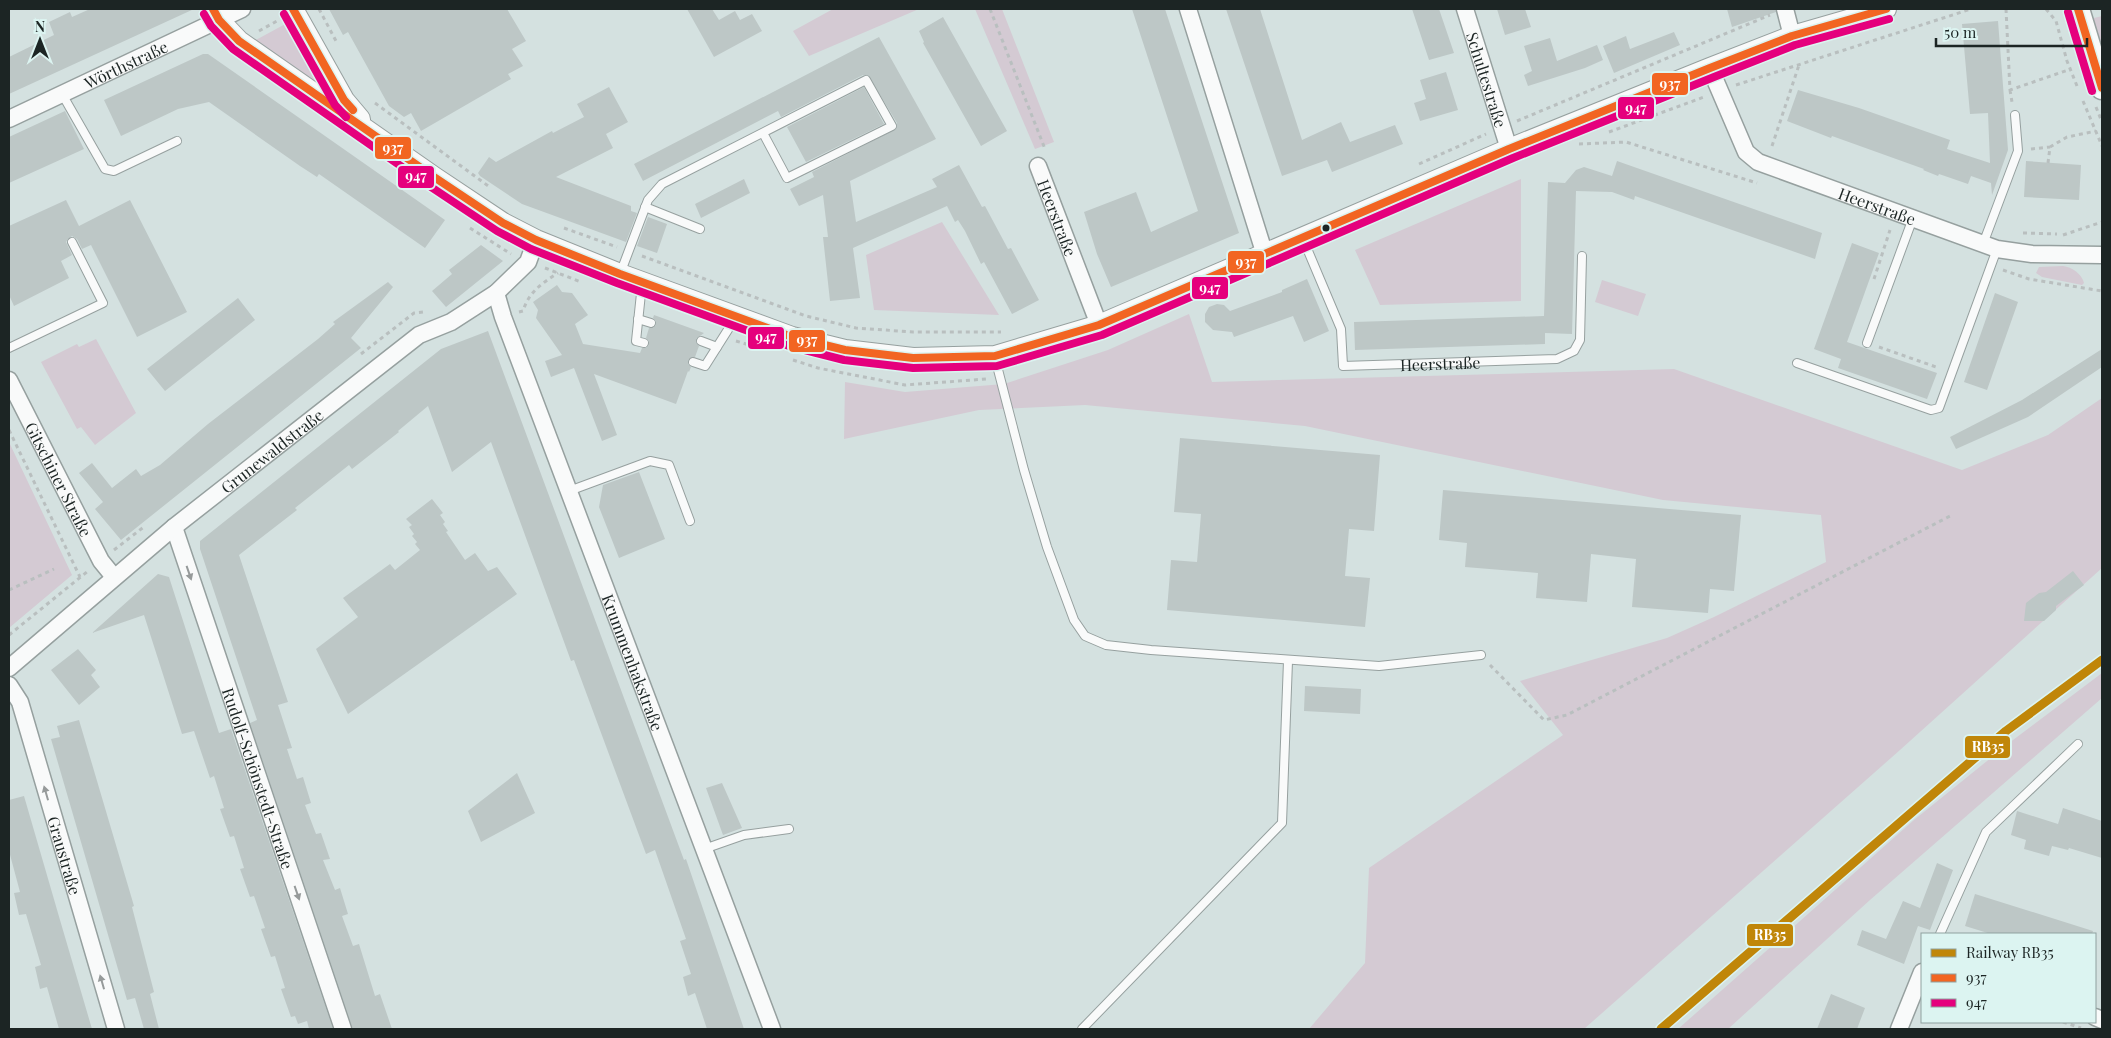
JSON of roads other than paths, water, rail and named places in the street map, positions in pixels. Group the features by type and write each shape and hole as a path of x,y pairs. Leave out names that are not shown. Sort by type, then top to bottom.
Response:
{"main road":[{"path":"2067,10 2102,88"}],"street":[{"name":"Wörthstraße","path":"9,119 62,94 216,14 242,9"},
{"path":"1188,9 1265,255"},
{"name":"Schultestraße","path":"1466,9 1509,149"},
{"path":"1785,9 1792,36"},
{"path":"216,14 238,41 380,141 503,222 536,240 620,274 792,337 845,350 914,358 995,356 1099,325 1509,149 1792,36 1848,9"},
{"path":"1792,36 1886,9"},
{"path":"286,14 344,100 380,141"},
{"name":"Heerstraße","path":"1710,68 1746,152 1758,162 1990,247 2032,254 2102,255"},
{"name":"Heerstraße","path":"1038,166 1099,325"},
{"name":"Grunewaldstraße","path":"9,668 174,527 419,335 451,322 496,293 528,262 536,240"},
{"name":"Krummenhakstraße","path":"496,293 503,316 772,1029"},
{"name":"Gitschiner Straße","path":"9,380 101,560 114,577"},
{"name":"Rudolf-Schönstedt-Straße","path":"174,527 343,1029"},
{"name":"Graustraße","path":"9,685 20,702 116,1029"},
{"path":"1899,1029 1921,974"}],"lane":[{"path":"620,274 648,200 662,184 764,132 866,80 892,126 787,178 764,132"},
{"path":"62,94 105,169 114,171 177,141"},
{"path":"1797,363 1931,410 1939,408 1990,247 1990,226 2018,151 2014,115"},
{"path":"645,207 700,229"},
{"path":"1867,343 1913,218"},
{"name":"Heerstraße","path":"1303,239 1341,329 1343,366 1557,359 1574,351 1580,340 1582,256"},
{"path":"9,348 103,303 72,242"},
{"path":"642,282 636,341 644,343"},
{"path":"693,362 705,366 736,317"},
{"path":"638,319 651,323"},
{"path":"701,341 717,347"},
{"path":"995,356 1024,470 1047,547 1074,620 1085,636 1106,645 1288,661 1379,666 1481,655"},
{"path":"569,491 650,461 669,466 690,522"},
{"path":"1082,1029 1282,823 1288,661"},
{"path":"1940,933 1986,832 2078,744"},
{"path":"704,849 744,834 789,829"}],"rail line":[{"name":"RB35","path":"1661,1029 2006,731 2102,660"}]}
